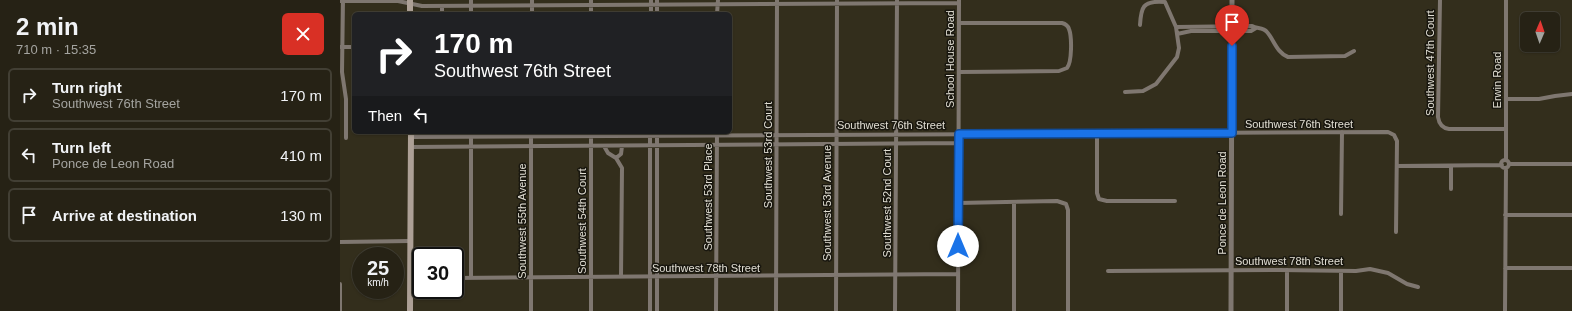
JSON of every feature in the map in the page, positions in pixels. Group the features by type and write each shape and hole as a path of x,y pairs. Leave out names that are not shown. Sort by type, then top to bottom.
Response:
{"main road":[{"path":"410,1 410,12"},
{"path":"410,311 411,134"}],"street":[{"path":"346,138 346,99 342,72 341,47 342,0 410,1 422,6 651,2 959,1"},
{"path":"471,0 471,12"},
{"path":"532,0 532,12"},
{"name":"Ponce de Leon Road","path":"1231,311 1232,0"},
{"name":"Southwest 47th Court","path":"1440,0 1438,117 1441,126 1449,129 1506,129"},
{"name":"Erwin Road","path":"1506,0 1506,166"},
{"name":"Southwest 52nd Court","path":"895,311 897,1"},
{"name":"School House Road","path":"958,311 959,1"},
{"path":"1125,92 1140,92 1149,89 1158,82 1170,68 1178,55 1176,27 1166,3 1153,1 1147,2 1143,6 1140,25"},
{"name":"Southwest 53rd Court","path":"776,311 777,2"},
{"name":"Southwest 53rd Avenue","path":"836,311 837,2"},
{"path":"442,6 442,12"},
{"path":"959,23 1054,22 1065,24 1070,30 1070,60 1067,68 1056,72 959,72"},
{"path":"1177,34 1208,26 1232,28"},
{"path":"1208,26 1208,32"},
{"path":"1217,26 1218,32"},
{"path":"1176,27 1208,32 1218,32 1232,28 1252,26 1262,28 1266,31 1281,53 1288,57 1345,56 1354,51"},
{"path":"341,47 352,47"},
{"path":"1506,100 1539,99 1572,94"},
{"path":"1341,214 1342,132"},
{"name":"Southwest 76th Street","path":"411,134 836,135 1388,132 1394,135 1397,141 1397,166"},
{"path":"1097,133 1097,193 1099,199 1107,201 1175,201"},
{"path":"471,134 471,278"},
{"name":"Southwest 55th Avenue","path":"531,134 531,311"},
{"name":"Southwest 54th Court","path":"591,134 591,311"},
{"path":"650,134 650,311"},
{"path":"657,134 657,311"},
{"name":"Southwest 53rd Place","path":"716,311 717,134"},
{"name":"Southwest 76th Street","path":"411,147 959,143"},
{"path":"604,146 608,152 616,158 622,168 621,277"},
{"path":"616,158 621,154 622,146"},
{"path":"1396,232 1397,166 1506,166 1572,164"},
{"path":"1451,166 1451,189"},
{"path":"1505,311 1506,166"},
{"path":"958,203 1057,201 1066,204 1068,210 1068,311"},
{"path":"1014,202 1014,311"},
{"path":"1505,215 1572,215"},
{"path":"340,242 410,241"},
{"path":"1505,268 1572,268"},
{"name":"Southwest 78th Street","path":"1108,271 1341,271 1366,269 1378,270 1393,275 1407,284 1418,287"},
{"path":"1287,270 1287,311"},
{"path":"1341,271 1341,311"},
{"name":"Southwest 78th Street","path":"464,278 958,274"},
{"path":"340,284 340,311"}],"route":[{"path":"958,246 959,134 1232,133 1232,46"}]}
